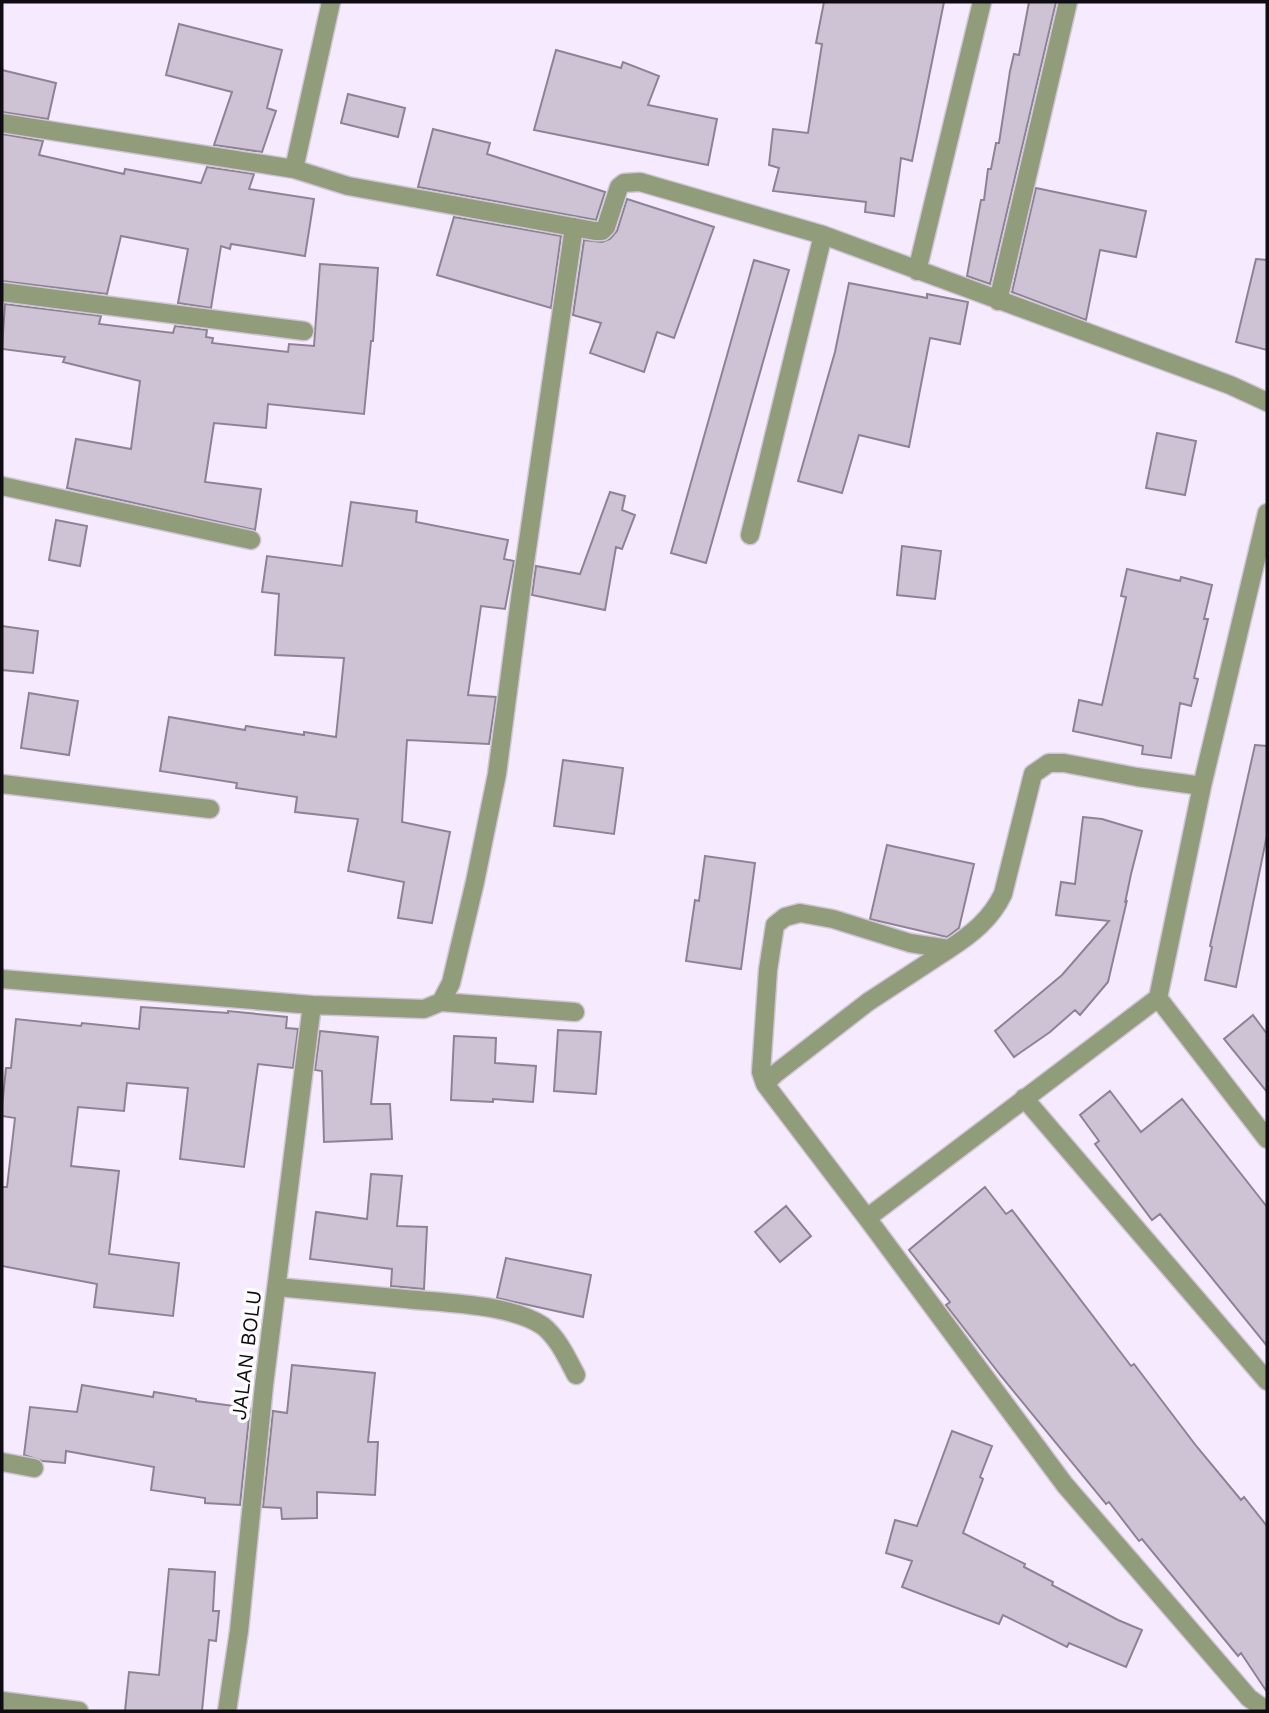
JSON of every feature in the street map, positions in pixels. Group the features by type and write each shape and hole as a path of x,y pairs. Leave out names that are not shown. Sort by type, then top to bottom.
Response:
{"street":[{"path":"294,169 331,2"},
{"path":"917,271 982,2"},
{"path":"998,301 1068,2"},
{"path":"2,124 294,169 348,186 589,231 602,230 607,226 619,187 624,183 640,182 823,235 1230,385 1267,402"},
{"path":"440,1002 451,983 497,774 574,227"},
{"path":"750,535 823,235"},
{"path":"2,292 304,331"},
{"path":"2,486 251,540"},
{"path":"867,1218 1158,998 1202,786 1267,513"},
{"path":"765,1084 868,1002 972,934 996,909 1003,894 1033,774 1049,763 1202,786"},
{"path":"2,784 211,809"},
{"path":"949,949 910,943 833,919 800,913 785,917 775,925 768,970 761,1072 765,1084 1065,1485 1250,1698 1267,1711"},
{"path":"2,979 312,1005 424,1009 440,1002 575,1012"},
{"path":"1158,998 1267,1139"},
{"name":"JALAN BOLU","path":"227,1711 239,1631 264,1385 312,1005"},
{"path":"1024,1098 1267,1381"},
{"path":"277,1287 445,1302 523,1317 543,1327 562,1348 576,1375"},
{"path":"2,1462 34,1468"},
{"path":"2,1701 79,1711"}],"building":[{"path":"824,2 944,2 912,161 901,158 894,216 865,212 866,202 773,191 779,168 769,165 773,129 808,133 822,44 816,43"},
{"path":"1029,2 1056,2 990,284 967,276 988,169 991,169 996,143 999,143 1010,71 1014,54 1019,55"},
{"path":"179,24 282,50 267,108 276,111 262,152 214,145 232,92 166,75"},
{"path":"556,50 621,68 623,62 659,76 648,105 717,119 708,165 534,130"},
{"path":"2,70 56,83 48,119 2,112"},
{"path":"348,94 405,108 398,137 341,123"},
{"path":"433,129 490,143 487,154 605,192 596,220 418,187"},
{"path":"2,134 43,141 39,155 124,174 125,169 201,183 207,167 254,174 249,189 314,199 305,256 231,244 230,249 221,246 211,308 178,303 188,249 121,236 107,294 2,281"},
{"path":"1036,188 1146,211 1136,257 1100,250 1086,320 1012,292"},
{"path":"627,199 714,227 674,338 657,332 644,372 590,353 601,323 573,315 584,240 602,242 610,239 617,231"},
{"path":"454,217 561,236 551,308 437,275"},
{"path":"1256,259 1267,260 1267,350 1236,342"},
{"path":"754,260 789,270 706,563 671,553"},
{"path":"320,264 378,268 364,414 268,404 266,428 214,423 205,482 261,489 255,530 67,488 76,439 131,449 140,381 63,362 65,357 2,349 5,304 101,316 99,324 173,333 175,326 207,330 206,337 213,338 212,343 288,352 289,344 314,346"},
{"path":"849,283 927,298 927,294 968,302 960,344 930,338 909,447 859,435 842,493 798,481 835,352"},
{"path":"1157,433 1196,441 1185,495 1146,488"},
{"path":"610,492 625,496 622,510 635,515 622,549 616,547 605,610 532,595 536,566 580,574"},
{"path":"351,502 417,511 416,522 508,540 504,559 514,561 505,609 481,606 468,695 496,697 489,744 407,740 402,822 450,832 432,923 398,918 404,882 348,871 358,819 295,812 297,797 236,788 237,783 160,771 169,717 245,730 246,726 336,737 344,658 275,655 279,594 262,592 267,556 342,566"},
{"path":"56,520 87,526 80,566 49,560"},
{"path":"902,546 941,551 935,599 897,595"},
{"path":"1127,569 1180,581 1181,577 1212,585 1204,619 1208,619 1194,678 1198,679 1191,706 1180,703 1171,758 1142,754 1143,746 1073,731 1079,700 1102,705 1126,597 1121,596"},
{"path":"2,626 38,631 33,673 2,670"},
{"path":"29,693 78,701 69,755 21,748"},
{"path":"1255,745 1267,746 1267,835 1236,987 1205,980 1212,947 1210,946"},
{"path":"563,760 623,768 614,834 554,826"},
{"path":"1083,817 1102,819 1142,831 1108,982 1080,1015 1075,1010 1050,1032 1014,1057 995,1031 1062,975 1109,921 1056,915 1061,882 1075,884"},
{"path":"887,845 974,864 959,928 947,937 870,919"},
{"path":"705,856 755,863 741,969 686,961 695,900 699,901"},
{"path":"141,1007 287,1017 286,1028 298,1029 293,1068 258,1064 244,1167 180,1159 188,1088 127,1083 124,1111 78,1107 71,1166 119,1171 109,1254 179,1263 173,1316 94,1307 97,1284 2,1266 2,1187 7,1187 15,1118 2,1116 2,1107 6,1068 11,1068 16,1019 139,1029"},
{"path":"1253,1015 1267,1034 1267,1092 1224,1039"},
{"path":"558,1030 601,1032 596,1094 554,1091"},
{"path":"320,1031 378,1037 371,1104 390,1104 392,1139 324,1142 322,1071 315,1070"},
{"path":"454,1036 496,1038 495,1063 536,1066 533,1102 451,1100"},
{"path":"1110,1091 1141,1132 1182,1099 1267,1207 1267,1346 1160,1214 1152,1220 1095,1144 1099,1141 1080,1115"},
{"path":"371,1174 402,1176 397,1226 427,1227 424,1289 391,1286 392,1269 310,1259 316,1212 367,1219"},
{"path":"985,1187 1006,1214 1012,1210 1131,1366 1134,1364 1197,1447 1241,1500 1244,1497 1267,1526 1267,1692 1241,1653 1238,1656 1142,1539 1139,1541 1109,1502 1106,1504 1001,1376 946,1305 950,1302 909,1250"},
{"path":"786,1206 811,1236 780,1262 755,1232"},
{"path":"506,1258 591,1275 583,1317 497,1298"},
{"path":"292,1365 375,1373 368,1442 378,1442 375,1495 317,1492 317,1518 282,1519 281,1508 263,1507 273,1411 287,1413"},
{"path":"82,1385 153,1397 154,1392 250,1408 240,1505 205,1503 205,1498 151,1490 154,1467 66,1451 65,1463 42,1461 24,1455 30,1407 77,1412"},
{"path":"952,1431 992,1446 963,1533 1025,1564 1024,1567 1053,1582 1052,1585 1142,1630 1126,1667 1069,1643 1067,1647 1003,1615 999,1624 902,1587 912,1561 886,1553 895,1520 917,1526"},
{"path":"169,1569 215,1572 213,1611 219,1611 216,1641 209,1640 202,1711 125,1711 129,1672 159,1675"}]}
